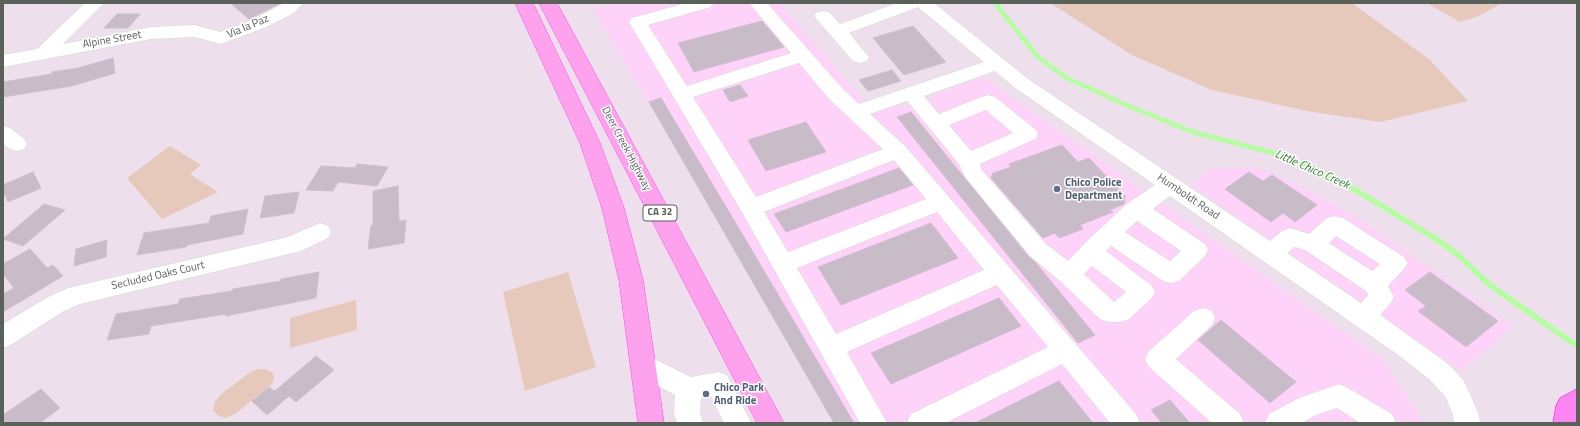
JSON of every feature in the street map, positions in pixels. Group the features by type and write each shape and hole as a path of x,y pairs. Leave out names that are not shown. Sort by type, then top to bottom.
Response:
{"highway":[{"path":"1566,423 1569,406 1577,401"}],"main road":[{"path":"524,3 590,143 613,208 631,280 651,423"},
{"name":"Deer Creek Highway","path":"548,3 771,423"}],"street":[{"path":"43,53 95,3"},
{"name":"Via la Paz","path":"221,38 258,24 286,10 295,3"},
{"path":"705,3 638,22 752,208 874,423"},
{"path":"758,3 836,94 898,151 1127,423"},
{"path":"837,31 913,3"},
{"name":"Humboldt Road","path":"923,3 1021,83 1363,317 1438,371 1455,390 1466,415 1467,423"},
{"path":"823,16 860,57"},
{"name":"Alpine Street","path":"3,61 151,33 195,31 221,38"},
{"path":"682,94 803,55"},
{"path":"855,112 998,64"},
{"path":"911,93 937,122 968,161 972,172 1038,250 1069,275 1109,312 1120,312 1143,292 1091,252"},
{"path":"937,122 988,102 1028,134 968,161"},
{"path":"752,208 898,151"},
{"path":"1069,275 1136,209 1170,185"},
{"path":"783,264 940,202"},
{"path":"1110,234 1171,274 1197,250 1136,209"},
{"path":"1313,244 1335,224 1396,263 1374,284"},
{"name":"Secluded Oaks Court","path":"3,337 56,304 76,295 293,245 320,232"},
{"path":"1271,254 1290,237 1313,244 1374,284 1382,297 1363,317"},
{"path":"831,348 1000,273"},
{"path":"1202,318 1158,359 1230,423"},
{"path":"920,423 1065,350"},
{"path":"644,365 689,389 718,383 738,423"},
{"path":"689,389 687,413 690,423"},
{"path":"1278,423 1308,406 1339,396 1383,423"}],"shaded area":[{"path":"614,3 779,3 865,102 888,94 901,108 983,77 1383,360 1424,423 834,423 649,102 592,9"},
{"path":"1050,3 1352,3 1430,60 1468,101 1380,122 1307,111 1212,90 1132,55"},
{"path":"1427,3 1502,3 1479,16 1460,22"},
{"path":"170,146 201,165 190,174 218,192 162,219 127,178"},
{"path":"1212,168 1256,168 1277,175 1337,206 1368,225 1512,326 1462,371 1191,185"},
{"path":"568,272 596,367 525,391 503,292"},
{"path":"356,300 357,330 290,348 290,318"},
{"path":"266,369 273,373 274,378 272,384 235,414 225,418 217,415 213,410 215,402 220,395 252,371"}],"building":[{"path":"230,3 281,3 249,19"},
{"path":"117,14 140,14 128,28 104,28"},
{"path":"762,21 784,47 694,72 678,43"},
{"path":"913,26 946,62 904,75 873,38"},
{"path":"113,58 115,73 72,86 3,97 3,82 52,74 52,72 78,68"},
{"path":"892,70 901,81 868,91 859,80"},
{"path":"740,85 748,96 730,102 723,90"},
{"path":"661,98 854,423 834,423 649,102"},
{"path":"911,112 1029,257 1036,263 1095,335 1078,343 897,117"},
{"path":"806,122 826,152 766,171 748,140"},
{"name":"Chico Police Department","path":"1062,145 1078,162 1089,158 1125,196 1124,204 1110,210 1113,212 1080,225 1083,229 1059,238 1055,233 1043,238 991,178 993,173 1011,167 1009,164"},
{"path":"357,164 388,167 377,186 338,182 333,191 306,190 321,166 355,168"},
{"path":"899,168 913,185 786,232 774,214"},
{"path":"33,172 41,188 8,202 3,191 3,185"},
{"path":"1249,172 1263,181 1272,175 1317,205 1295,222 1283,213 1271,222 1225,189"},
{"path":"398,186 399,221 406,220 404,243 368,249 371,225 373,225 373,191"},
{"path":"299,192 294,213 260,218 265,196"},
{"path":"44,204 65,210 23,246 3,239"},
{"path":"248,209 243,234 187,245 186,247 137,255 144,233 209,223 211,216"},
{"path":"931,223 958,258 841,305 818,267"},
{"path":"107,240 106,257 74,266 76,249"},
{"path":"30,249 47,268 53,265 63,276 3,312 3,294 14,288 3,274 3,264"},
{"path":"319,272 316,298 226,316 226,314 151,326 149,334 107,340 116,314 178,304 180,299 232,291 233,289 281,281 281,279"},
{"path":"1430,272 1498,321 1466,347 1418,311 1426,306 1405,290"},
{"path":"999,298 1021,326 891,384 871,353"},
{"path":"1221,320 1296,382 1270,403 1198,340"},
{"path":"316,356 334,370 296,402 289,396 267,415 252,401 269,387 275,391"},
{"path":"1059,381 1093,423 975,423"},
{"path":"41,389 60,408 40,423 3,423 3,415"},
{"path":"1170,400 1190,423 1162,423 1151,410"}],"waterway":[{"name":"Little Chico Creek","path":"995,3 1037,56 1065,77 1126,105 1193,132 1281,155 1354,189"},
{"name":"Little Chico Creek","path":"1354,189 1436,239 1457,254 1490,285 1577,346"}],"place":[{"name":"Chico Police Department","path":"1057,189"},
{"name":"Chico Park And Ride","path":"706,394"}]}
